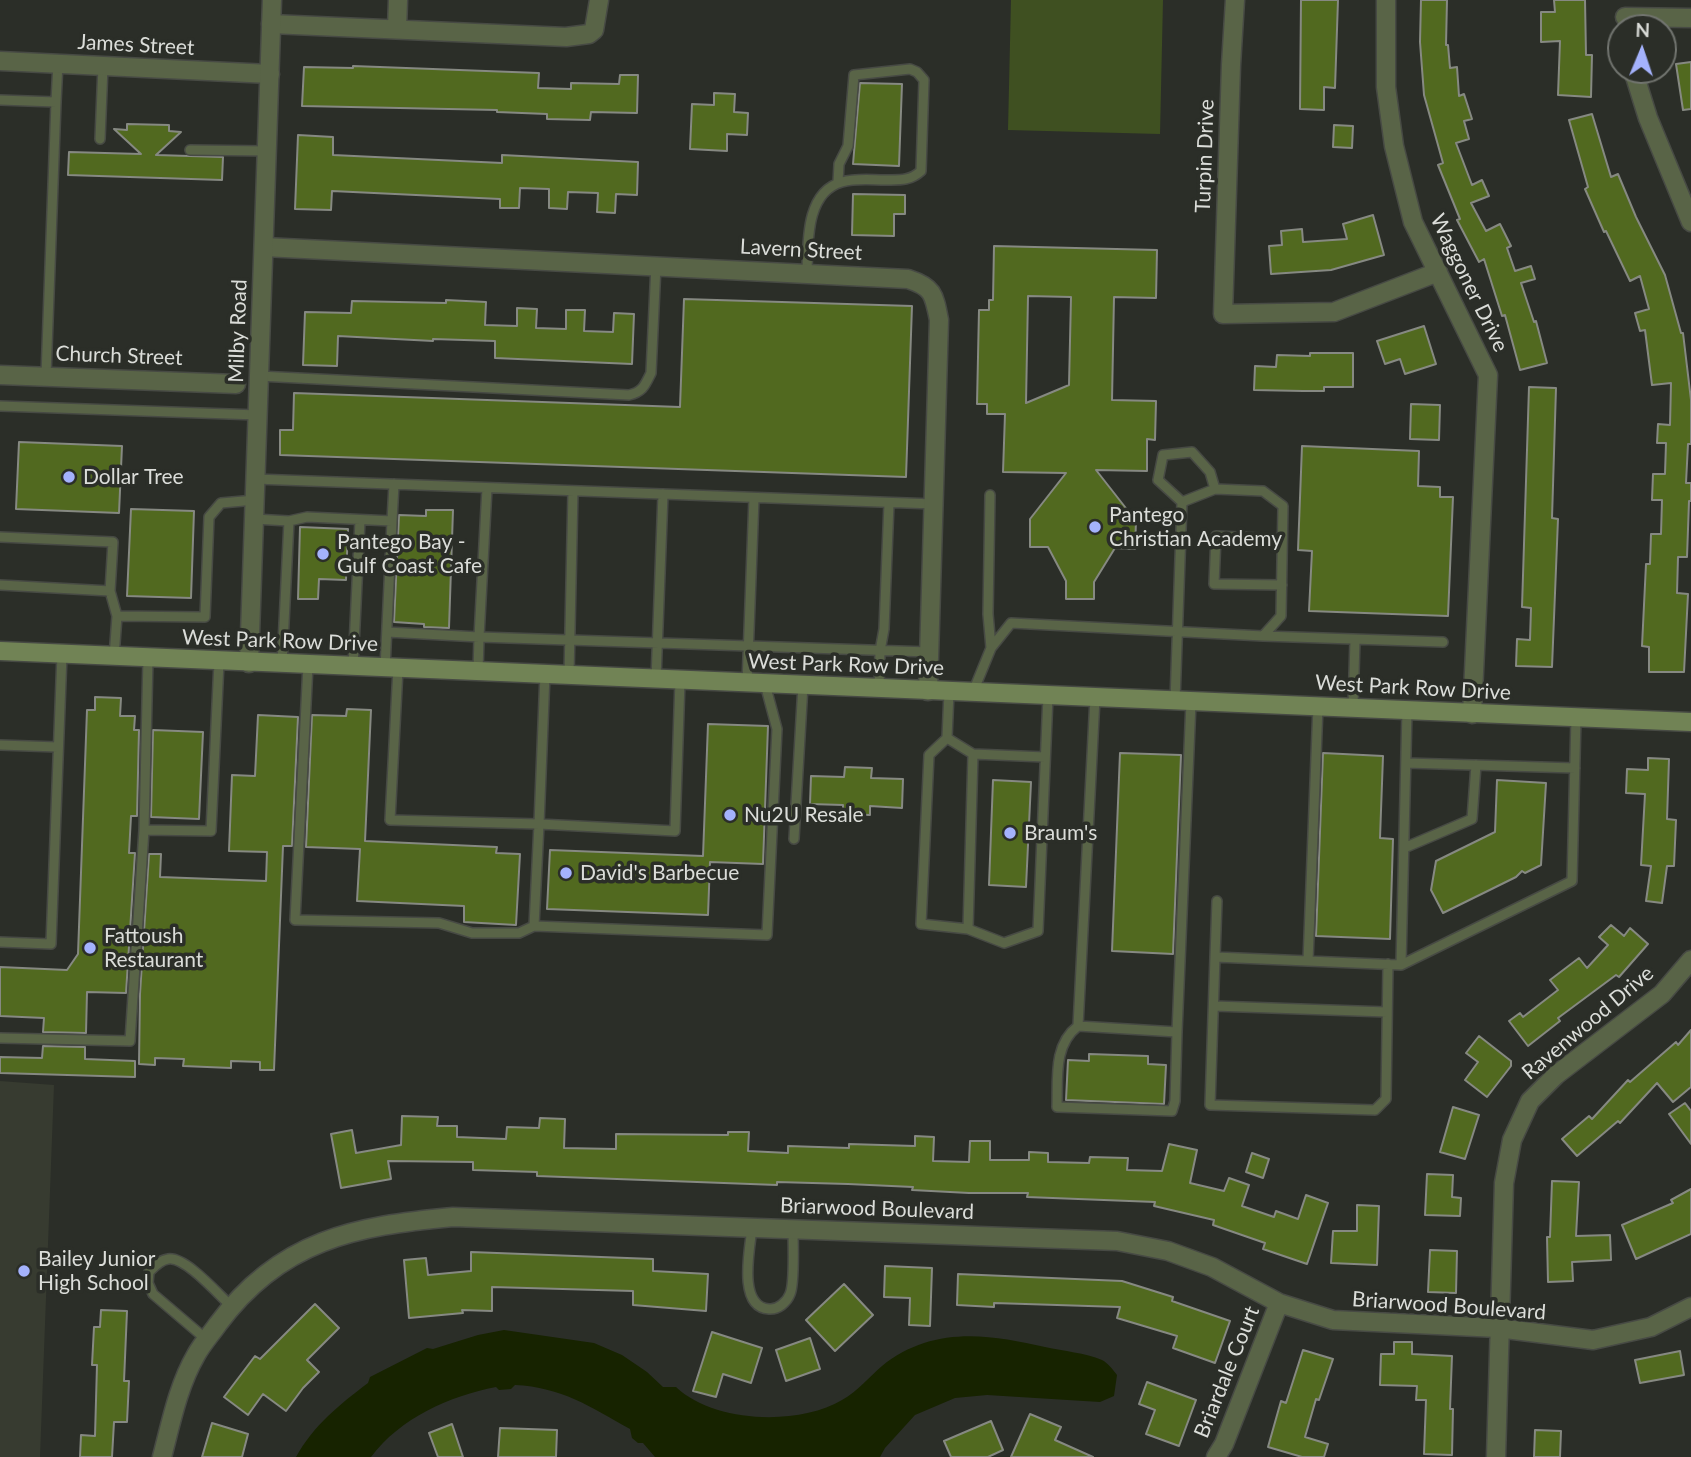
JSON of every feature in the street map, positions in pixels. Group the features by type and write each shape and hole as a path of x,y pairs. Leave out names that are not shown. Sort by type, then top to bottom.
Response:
{"main road":[{"name":"West Park Row Drive","path":"0,651 1691,722"}],"street":[{"name":"Milby Road","path":"249,663 272,0"},
{"path":"397,29 398,0"},
{"path":"271,23 581,36 594,30 599,0"},
{"name":"Turpin Drive","path":"1236,0 1231,65 1223,314 1334,312 1438,272"},
{"name":"Waggoner Drive","path":"1386,0 1386,87 1394,146 1413,222 1488,375 1472,714"},
{"name":"James Street","path":"0,61 270,74"},
{"path":"1637,84 1648,118 1691,222"},
{"name":"Lavern Street","path":"264,247 807,273 908,279 925,285 936,300 939,320 928,691"},
{"name":"Church Street","path":"0,375 236,384"},
{"name":"Ravenwood Drive","path":"1496,1457 1504,1183 1511,1140 1530,1101 1556,1075 1662,994 1691,960"},
{"name":"Briarwood Boulevard","path":"162,1457 174,1410 195,1355 231,1306 272,1268 314,1244 349,1232 395,1222 453,1217 1116,1241 1168,1251 1212,1267 1279,1303 1333,1320 1498,1328 1593,1340 1651,1327 1691,1307"},
{"name":"Briardale Court","path":"1216,1457 1224,1444 1279,1303"}],"lane":[{"path":"46,376 58,64"},
{"path":"100,139 103,66"},
{"path":"807,273 811,220 824,195 838,183 854,180 908,180 921,171 924,80 917,72 910,69 854,75 848,146 839,164 838,183"},
{"path":"0,100 56,102"},
{"path":"190,150 267,151"},
{"path":"259,376 629,395 639,393 651,373 656,265"},
{"path":"0,406 258,415"},
{"path":"1177,1032 1078,1026 1066,1035 1060,1051 1057,1107 1172,1111 1175,1101 1177,1032 1183,701 1177,631 1182,502 1158,480 1163,455 1192,452 1210,472 1215,489"},
{"path":"255,479 934,504"},
{"path":"394,484 387,632 391,669 390,820 675,831 680,680"},
{"path":"478,672 487,488"},
{"path":"1182,502 1215,489 1263,491 1283,506 1281,616 1263,636"},
{"path":"569,675 573,491"},
{"path":"656,679 663,494"},
{"path":"990,495 988,614 991,648"},
{"path":"747,683 754,498"},
{"path":"117,616 205,617 209,517 221,503 255,500"},
{"path":"879,688 889,503"},
{"path":"254,519 289,521 307,517 392,522"},
{"path":"353,667 360,520"},
{"path":"282,664 289,521"},
{"path":"1282,539 1216,536 1214,584 1282,585"},
{"path":"0,537 113,542 110,592 117,616 114,657"},
{"path":"0,585 110,592"},
{"path":"973,693 991,648 1011,623 1443,642"},
{"path":"387,632 929,652"},
{"path":"1353,707 1355,640"},
{"path":"0,942 51,944 62,654"},
{"path":"0,1038 130,1041 144,830 148,658"},
{"path":"144,830 211,831 219,662"},
{"path":"308,665 295,920 439,923 472,933 519,933 534,926 767,935 777,729 765,684"},
{"path":"534,926 545,674"},
{"path":"794,839 803,685"},
{"path":"949,692 947,738 929,755 921,924 968,929 1004,943 1038,931 1048,696"},
{"path":"1078,1026 1094,698"},
{"path":"1308,961 1318,706"},
{"path":"1401,965 1407,710"},
{"path":"1215,957 1401,965 1572,881 1576,717"},
{"path":"947,738 973,754 1045,757"},
{"path":"0,745 58,747"},
{"path":"968,929 973,754"},
{"path":"1406,763 1575,768"},
{"path":"1404,848 1472,819 1476,765"},
{"path":"1217,901 1210,1105 1375,1110 1386,1099 1388,964"},
{"path":"1214,1006 1387,1012"},
{"path":"752,1228 749,1289 758,1306 770,1309 784,1303 791,1293 793,1229"},
{"path":"207,1340 153,1294 148,1283 149,1272 159,1262 169,1258 181,1260 231,1306"}],"shaded area":[{"path":"1011,0 1163,0 1160,134 1008,130"},
{"name":"Bailey Junior High School","path":"0,1081 54,1085 40,1457 0,1457"},
{"path":"504,1330 594,1343 622,1355 663,1387 676,1387 692,1399 712,1408 757,1417 803,1414 824,1408 848,1396 902,1352 924,1343 954,1337 1000,1338 1082,1354 1104,1361 1117,1375 1114,1396 1100,1402 987,1395 955,1398 915,1415 880,1457 655,1457 643,1443 632,1438 630,1429 589,1406 547,1390 515,1385 511,1389 499,1390 496,1387 461,1396 427,1411 396,1431 371,1457 296,1457 319,1425 368,1383 370,1377 427,1348 433,1349"}],"building":[{"path":"1301,0 1338,0 1335,88 1324,87 1324,110 1300,109"},
{"path":"1421,0 1447,0 1446,45 1450,68 1457,67 1459,96 1464,94 1472,119 1464,121 1469,139 1456,143 1472,185 1482,180 1489,196 1471,203 1486,231 1500,224 1511,246 1507,248 1515,271 1531,266 1535,279 1521,283 1534,322 1536,321 1547,363 1520,370 1505,315 1502,316 1484,259 1479,262 1457,220 1460,219 1438,165 1443,163 1424,95 1420,42"},
{"path":"1554,0 1585,0 1586,55 1592,55 1591,97 1558,95 1560,41 1541,42 1541,12 1555,12"},
{"path":"1691,62 1691,109 1683,110 1677,64"},
{"path":"353,66 539,73 538,88 571,89 571,83 619,84 620,75 638,75 637,113 591,112 590,120 547,119 547,114 497,110 302,106 304,67"},
{"path":"860,83 902,84 899,166 853,164"},
{"path":"714,93 735,94 734,112 748,113 747,135 727,134 727,151 690,149 692,104 714,105"},
{"path":"1592,114 1611,177 1618,174 1665,275 1683,333 1691,400 1691,444 1688,444 1686,483 1691,483 1687,557 1678,557 1677,593 1688,594 1684,672 1649,672 1649,647 1642,646 1646,564 1650,564 1651,534 1661,534 1662,500 1652,500 1653,474 1665,474 1666,443 1657,443 1658,424 1670,425 1671,383 1652,385 1645,330 1640,331 1635,313 1649,309 1640,276 1630,281 1585,189 1588,187 1569,120"},
{"path":"127,124 169,125 169,131 181,132 156,155 223,157 222,180 68,175 69,152 141,154 114,129 127,130"},
{"path":"1334,125 1353,126 1352,148 1333,147"},
{"path":"298,135 333,137 333,155 502,163 502,155 638,162 637,195 616,194 615,213 597,212 598,193 568,192 567,209 549,208 549,189 520,188 519,208 500,208 500,199 332,191 331,210 295,209"},
{"path":"853,194 905,195 905,214 894,214 894,236 852,235"},
{"path":"1373,215 1384,255 1331,270 1271,274 1269,246 1282,245 1281,231 1302,229 1303,242 1347,239 1343,224"},
{"path":"994,246 1157,250 1156,298 1114,297 1112,400 1156,401 1155,440 1147,439 1147,471 1096,470 1136,521 1135,549 1115,548 1094,582 1094,599 1066,599 1066,581 1048,547 1030,547 1030,519 1066,473 1003,472 1005,414 987,414 987,404 977,404 979,310 989,310 989,300 993,300","holes":["1028,296 1071,297 1069,385 1026,403"]},
{"path":"684,299 912,306 906,477 280,455 280,430 293,430 294,393 680,407"},
{"path":"446,300 486,302 485,325 517,326 517,308 537,309 536,328 566,329 566,310 585,310 584,331 613,332 614,313 634,314 632,364 495,358 495,341 338,336 337,366 303,365 305,312 351,313 352,301 446,303"},
{"path":"1424,326 1436,364 1405,374 1400,359 1385,364 1377,341"},
{"path":"1310,353 1353,353 1353,387 1324,387 1324,391 1254,390 1255,366 1276,367 1277,355 1310,356"},
{"path":"1529,387 1556,388 1552,518 1558,519 1552,667 1516,666 1517,639 1530,640 1531,608 1522,607"},
{"path":"1411,404 1440,405 1439,440 1410,439"},
{"name":"Dollar Tree","path":"19,442 122,446 119,513 16,509"},
{"path":"1302,446 1419,451 1418,486 1440,487 1440,497 1453,497 1448,616 1309,611 1312,551 1298,550"},
{"path":"131,509 194,511 191,598 127,596"},
{"path":"426,510 453,510 449,628 394,622 399,515 426,516"},
{"name":"Pantego Bay - Gulf Coast Cafe","path":"300,527 348,529 346,580 319,579 318,599 298,599"},
{"path":"95,697 121,698 120,716 135,716 134,730 139,730 137,816 131,816 129,853 135,853 126,993 87,992 86,1033 43,1032 44,1018 0,1016 0,967 67,970 78,954 87,710 95,710"},
{"path":"347,709 371,710 365,841 497,847 496,853 520,854 516,925 464,922 464,906 357,901 360,849 306,847 312,715 346,716"},
{"path":"258,715 298,717 292,846 283,846 274,1070 260,1070 260,1062 231,1061 231,1068 183,1066 184,1059 155,1058 155,1065 139,1064 140,994 149,854 161,854 160,877 266,881 267,852 229,851 232,775 255,776"},
{"path":"708,724 768,726 763,864 710,862 708,915 547,909 550,850 703,856"},
{"path":"153,730 203,732 199,819 151,817"},
{"path":"1120,753 1181,755 1173,954 1112,951"},
{"path":"1323,753 1383,756 1380,838 1393,839 1390,939 1316,936"},
{"path":"1648,758 1669,759 1667,819 1676,820 1674,866 1667,866 1662,903 1646,901 1651,866 1641,865 1645,794 1626,793 1627,769 1648,770"},
{"path":"845,767 872,768 871,778 903,779 902,808 870,806 870,815 843,814 843,805 810,804 811,776 844,777"},
{"name":"Braum's","path":"993,780 1031,782 1026,887 989,885"},
{"path":"1497,780 1546,783 1541,865 1525,873 1522,871 1516,877 1443,913 1431,890 1436,861 1495,832"},
{"path":"1611,925 1624,936 1630,928 1648,944 1619,977 1616,975 1558,1018 1560,1021 1528,1046 1509,1021 1520,1013 1523,1017 1558,990 1550,980 1579,958 1587,968 1608,945 1599,937"},
{"path":"1691,1030 1691,1087 1673,1102 1657,1083 1620,1123 1618,1121 1577,1156 1562,1139 1589,1116 1592,1119 1628,1080 1630,1082 1676,1042 1678,1045"},
{"path":"1479,1036 1511,1061 1511,1066 1487,1097 1465,1080 1478,1062 1466,1053"},
{"path":"43,1046 85,1047 85,1059 135,1061 135,1077 0,1073 0,1057 42,1058"},
{"path":"1089,1054 1148,1056 1148,1064 1166,1065 1164,1104 1066,1100 1068,1060 1089,1061"},
{"path":"1685,1103 1691,1111 1691,1144 1669,1114"},
{"path":"1453,1107 1479,1115 1465,1159 1440,1152"},
{"path":"402,1116 438,1117 437,1126 457,1126 457,1137 506,1139 507,1127 539,1128 540,1118 565,1119 564,1148 616,1149 616,1134 728,1135 728,1132 749,1132 748,1151 788,1153 788,1146 915,1146 915,1136 934,1137 933,1161 969,1162 970,1141 990,1141 990,1160 1029,1160 1029,1152 1048,1153 1048,1162 1089,1163 1090,1157 1128,1158 1127,1170 1162,1171 1169,1144 1197,1150 1190,1183 1224,1191 1229,1178 1249,1185 1242,1206 1274,1217 1276,1211 1298,1219 1306,1195 1328,1203 1307,1264 1263,1249 1265,1243 1213,1225 1214,1220 1154,1206 1155,1202 1027,1197 1028,1193 969,1193 848,1184 777,1182 777,1185 537,1176 537,1172 473,1170 473,1162 388,1161 391,1179 341,1188 331,1134 352,1130 356,1153 401,1145"},
{"path":"1252,1153 1269,1159 1263,1178 1246,1172"},
{"path":"1427,1174 1453,1175 1452,1197 1461,1198 1460,1216 1425,1215"},
{"path":"1552,1181 1579,1182 1576,1236 1610,1235 1611,1260 1572,1262 1573,1281 1548,1282 1547,1237 1550,1237"},
{"path":"1691,1189 1691,1234 1636,1259 1622,1225 1673,1203 1671,1200"},
{"path":"1357,1205 1379,1206 1377,1265 1331,1263 1333,1231 1357,1231"},
{"path":"1430,1250 1457,1251 1456,1293 1428,1292"},
{"path":"471,1252 653,1259 653,1271 708,1274 706,1311 633,1305 633,1291 492,1287 492,1311 462,1310 463,1313 409,1318 404,1260 426,1258 428,1275 471,1271"},
{"path":"885,1266 932,1268 930,1326 909,1325 910,1298 884,1297"},
{"path":"958,1274 1122,1281 1173,1297 1172,1301 1230,1321 1215,1363 1173,1348 1177,1336 1117,1318 1120,1307 994,1303 994,1307 957,1305"},
{"path":"844,1284 873,1315 835,1351 806,1320"},
{"path":"315,1304 339,1328 307,1360 319,1372 286,1411 263,1394 248,1415 224,1397 255,1356 260,1359"},
{"path":"101,1310 127,1311 124,1381 129,1381 127,1422 114,1422 112,1457 80,1457 81,1435 95,1436 97,1365 92,1365 94,1327 100,1327"},
{"path":"712,1332 762,1348 751,1383 723,1374 716,1397 693,1391"},
{"path":"810,1338 820,1369 786,1381 776,1350"},
{"path":"1394,1342 1412,1342 1412,1354 1452,1356 1452,1455 1424,1454 1426,1400 1416,1400 1417,1386 1380,1385 1381,1354 1394,1354"},
{"path":"1303,1350 1333,1359 1319,1400 1316,1399 1305,1437 1328,1444 1324,1457 1302,1457 1268,1447 1281,1401 1286,1403"},
{"path":"1680,1351 1684,1375 1640,1383 1635,1360"},
{"path":"1147,1382 1196,1400 1179,1446 1146,1434 1155,1410 1139,1404"},
{"path":"1030,1414 1061,1427 1055,1440 1093,1457 1011,1457"},
{"path":"991,1421 1003,1450 988,1457 951,1457 944,1441"},
{"path":"212,1423 248,1434 242,1457 202,1457"},
{"path":"452,1424 463,1457 438,1457 429,1433"},
{"path":"500,1428 557,1430 556,1457 498,1457"},
{"path":"1535,1430 1561,1431 1560,1457 1534,1457"}],"place":[{"name":"Dollar Tree","path":"69,477"},
{"name":"Pantego Christian Academy","path":"1095,527"},
{"name":"Pantego Bay - Gulf Coast Cafe","path":"323,554"},
{"name":"Nu2U Resale","path":"730,815"},
{"name":"Braum's","path":"1010,833"},
{"name":"David's Barbecue","path":"566,873"},
{"name":"Fattoush Restaurant","path":"90,948"},
{"name":"Bailey Junior High School","path":"24,1271"}]}
